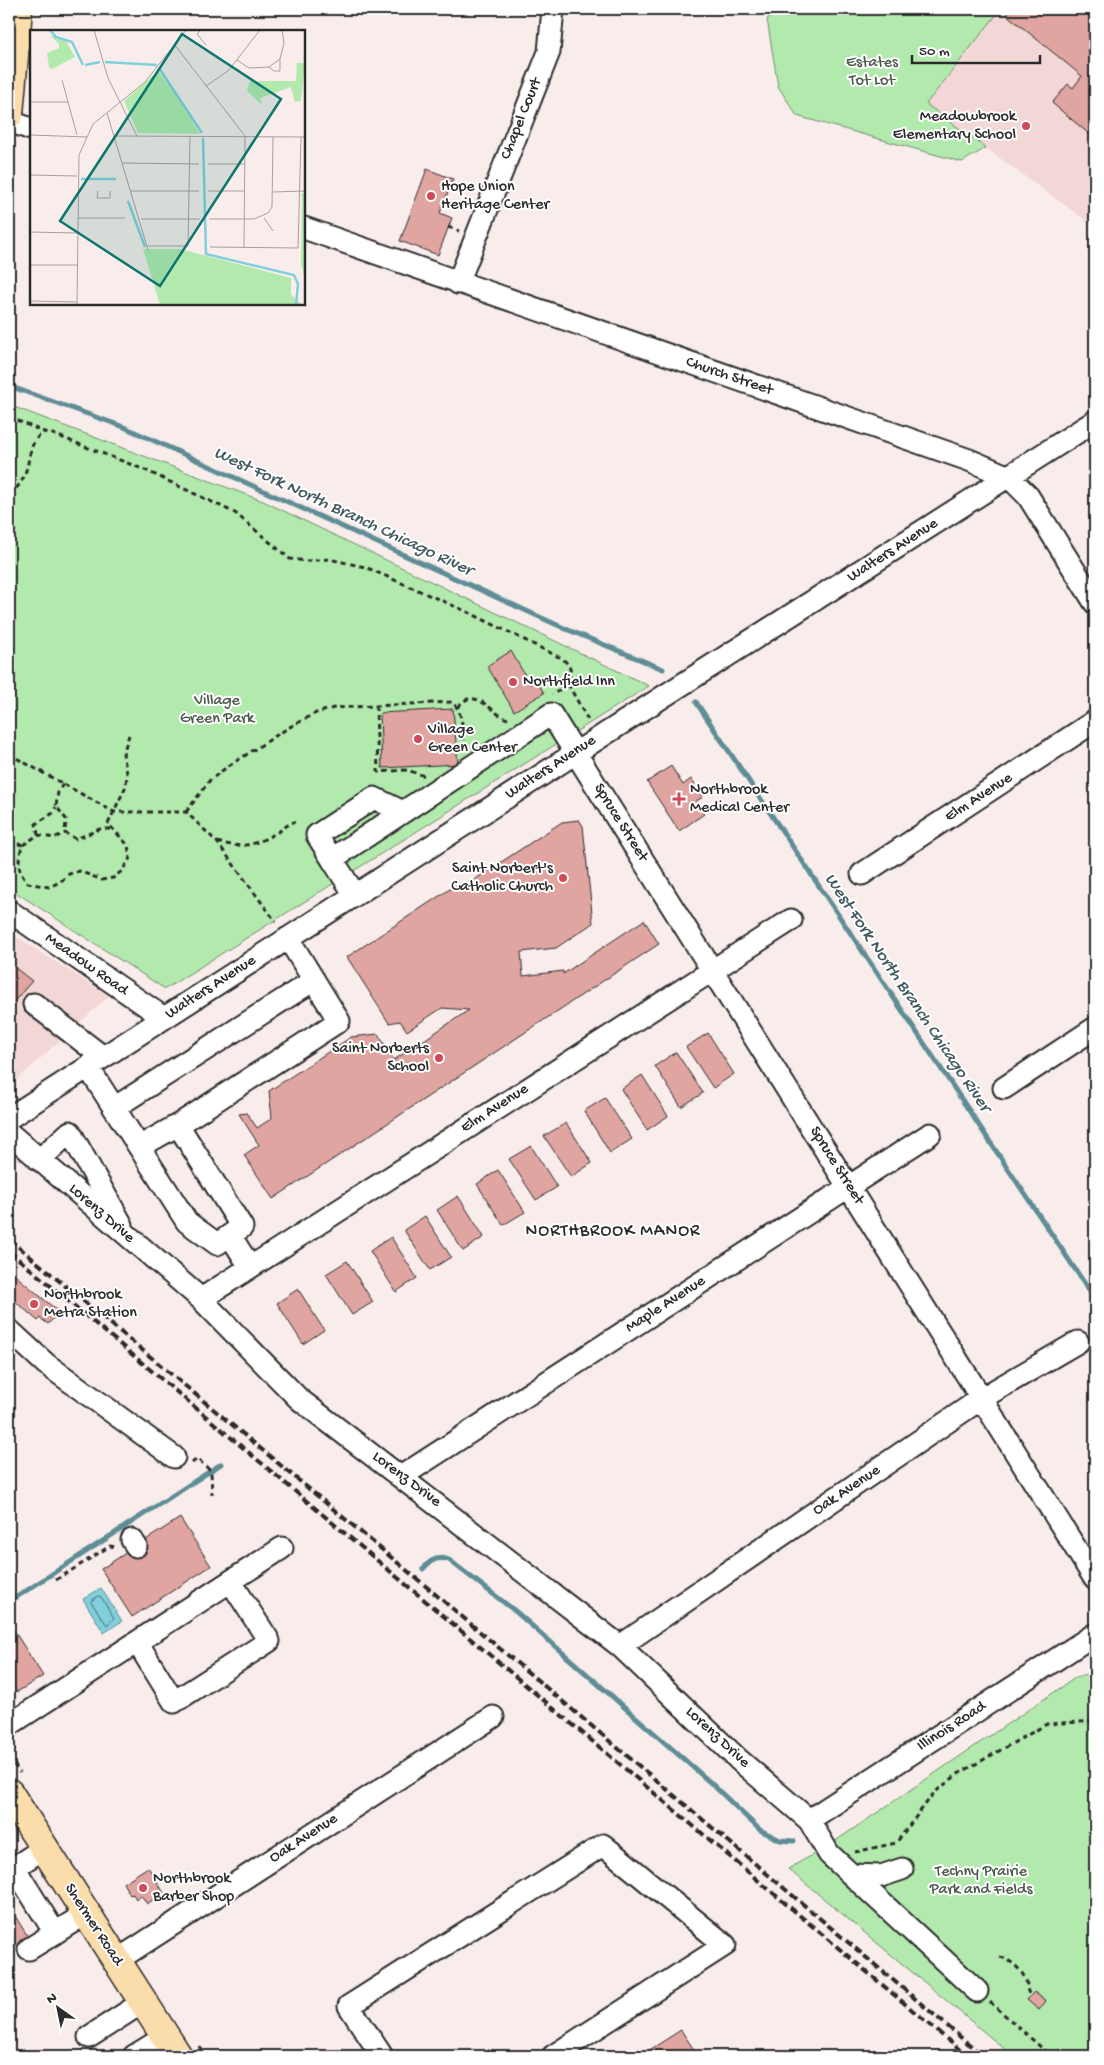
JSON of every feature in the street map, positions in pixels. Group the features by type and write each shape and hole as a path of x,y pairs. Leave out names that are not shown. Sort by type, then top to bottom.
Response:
{"main road":[{"path":"9,114 18,9"},
{"name":"Shermer Road","path":"9,1793 171,2046"}],"street":[{"name":"Chapel Court","path":"458,282 549,52 553,9"},
{"path":"9,121 30,129"},
{"name":"Church Street","path":"305,228 1009,476 1028,496 1095,603"},
{"name":"Walters Avenue","path":"9,1118 164,1018 282,930 355,895 1095,421"},
{"name":"Spruce Street","path":"403,812 551,714 1095,1579"},
{"name":"Elm Avenue","path":"862,874 1095,721"},
{"path":"355,895 317,835 374,798 403,812"},
{"path":"332,859 403,812"},
{"name":"Meadow Road","path":"9,911 164,1018"},
{"name":"Elm Avenue","path":"201,1299 791,920"},
{"path":"139,1147 339,1021 282,930"},
{"path":"114,1108 314,980"},
{"path":"34,1004 96,1062 114,1108 187,1222 217,1244 242,1228 178,1124"},
{"path":"1004,1088 1095,1028"},
{"path":"39,1160 70,1132 130,1238"},
{"name":"Lorenz Drive","path":"9,1133 201,1299 299,1399 402,1476 620,1646 739,1760 808,1820 829,1854 977,1991"},
{"name":"Maple Avenue","path":"402,1476 930,1134"},
{"path":"230,1235 250,1267"},
{"path":"9,1330 46,1364 174,1457"},
{"name":"Oak Avenue","path":"620,1646 982,1398 1078,1342"},
{"path":"9,1725 282,1548"},
{"path":"137,1642 174,1702 269,1641 231,1582"},
{"name":"Illinois Road","path":"808,1820 1095,1634"},
{"name":"Oak Avenue","path":"116,1961 493,1717"},
{"path":"382,2056 349,2006 603,1845 725,1945 554,2056"},
{"path":"44,1848 11,1869 55,1933"},
{"path":"852,1875 881,1876 902,1869"},
{"path":"29,1949 86,1914"},
{"path":"89,2037 142,2002"},
{"path":"134,2056 171,2046"}],"path":[{"path":"9,416 45,432 145,470 235,513 290,559 329,558 357,564 470,613 566,661 571,670 568,684 588,720"},
{"path":"9,494 24,480 35,439 45,432"},
{"path":"546,699 568,684"},
{"path":"463,740 458,707 461,702 476,699 505,719 514,719"},
{"path":"186,812 210,780 288,728 316,713 334,708 452,702 458,707"},
{"path":"376,706 378,772 408,770 428,778"},
{"path":"110,829 108,824 126,786 127,772 123,754 130,735"},
{"path":"9,754 114,812 186,812 217,842 282,930"},
{"path":"38,835 36,824 53,813 58,792 63,784"},
{"path":"56,806 66,819 65,833"},
{"path":"217,842 238,847 248,846 279,831 290,822 295,822"},
{"path":"100,829 110,829 125,840 130,852 130,858 122,871 113,878 102,880 80,870 68,874 60,882 49,887 28,883 21,872 18,860 23,845 38,835 54,838 65,833 76,839 100,829"},
{"path":"9,842 23,845"},
{"path":"200,1462 212,1472 212,1494"},
{"path":"56,1580 110,1546 129,1544"},
{"path":"829,1854 846,1855 896,1844 934,1793 958,1774 1047,1724 1095,1721"},
{"path":"1000,1957 1008,1959 1026,1980 1027,1992 1031,1996"},
{"path":"977,1991 1051,2056"}],"shaded area":[{"name":"Meadowbrook Elementary School","path":"1001,9 1095,9 1095,227 926,105"},
{"path":"9,932 109,996 9,1087"}],"green space":[{"name":"Estates Tot Lot","path":"783,9 1001,9 926,104 986,148 962,162 797,116 778,86 767,19"},
{"name":"Village Green Park","path":"9,405 263,501 649,686 165,989 9,888"},
{"name":"Techny Prairie Park and Fields","path":"1095,1672 1095,2056 1013,2056 788,1869 831,1844 1075,1678"}],"water":[{"path":"101,1588 122,1621 104,1633 83,1599"}],"building":[{"path":"1012,9 1095,9 1095,139 1052,103 1068,84 1073,88 1082,76 1007,15"},
{"name":"Hope Union Heritage Center","path":"427,169 453,179 440,213 452,218 438,255 400,241"},
{"name":"Northfield Inn","path":"511,651 530,684 536,680 544,693 514,711 487,666"},
{"name":"Village Green Center","path":"453,709 458,764 382,768 380,713"},
{"name":"Northbrook Medical Center","path":"671,766 683,785 691,779 703,797 696,801 704,814 679,831 647,782"},
{"path":"579,820 583,826 593,923 556,948 521,952 523,976 563,971 563,974 644,920 659,944 273,1199 244,1155 259,1145 239,1114 247,1113 257,1128 272,1118 269,1091 351,1037 378,1034 394,1060 469,1010 442,1008 407,1031 400,1021 389,1023 347,957 459,883 462,888 562,822"},
{"path":"9,963 32,981 9,1007"},
{"path":"708,1033 734,1074 713,1088 686,1047"},
{"path":"676,1052 703,1093 681,1107 655,1066"},
{"path":"642,1075 668,1116 647,1130 621,1089"},
{"path":"605,1098 632,1139 610,1153 584,1111"},
{"path":"566,1123 592,1163 571,1177 544,1136"},
{"path":"531,1146 557,1187 536,1200 509,1159"},
{"path":"498,1170 525,1212 503,1225 477,1184"},
{"path":"458,1196 484,1237 463,1251 437,1210"},
{"path":"425,1216 451,1257 430,1270 404,1230"},
{"path":"391,1237 417,1278 396,1292 370,1251"},
{"path":"347,1261 373,1302 352,1315 326,1274"},
{"name":"Northbrook Metra Station","path":"9,1270 59,1312 48,1324 40,1318 38,1321 9,1296"},
{"path":"298,1289 324,1330 303,1344 277,1303"},
{"path":"180,1518 211,1566 132,1617 101,1569"},
{"path":"9,1623 43,1676 17,1692 9,1680"},
{"name":"Northbrook Barber Shop","path":"148,1867 164,1893 147,1904 141,1895 136,1899 133,1894 130,1895 123,1883"},
{"path":"9,1906 28,1937 9,1949"},
{"path":"1034,1992 1046,2001 1039,2010 1027,2000"},
{"path":"681,2030 698,2056 640,2056"}],"waterway":[{"name":"West Fork North Branch Chicago River","path":"9,386 124,427 566,629 663,669"},
{"name":"West Fork North Branch Chicago River","path":"696,702 1095,1299"},
{"path":"9,1602 221,1464"},
{"path":"423,1569 435,1560 442,1558 449,1560 515,1611 712,1784 760,1830 780,1840 794,1841"}],"railway":[{"path":"9,1239 434,1593 983,2056"},
{"path":"9,1251 967,2056"}],"place":[{"name":"Meadowbrook Elementary School","path":"1026,126"},
{"name":"Hope Union Heritage Center","path":"431,196"},
{"name":"Northfield Inn","path":"513,682"},
{"name":"Village Green Center","path":"418,739"},
{"name":"Northbrook Medical Center","path":"679,799"},
{"name":"Saint Norbert's Catholic Church","path":"563,878"},
{"name":"Saint Norberts School","path":"439,1058"},
{"name":"Northbrook Metra Station","path":"34,1304"},
{"name":"Northbrook Barber Shop","path":"143,1888"}],"district":[{"name":"NORTHBROOK MANOR","path":"613,1231"}]}
